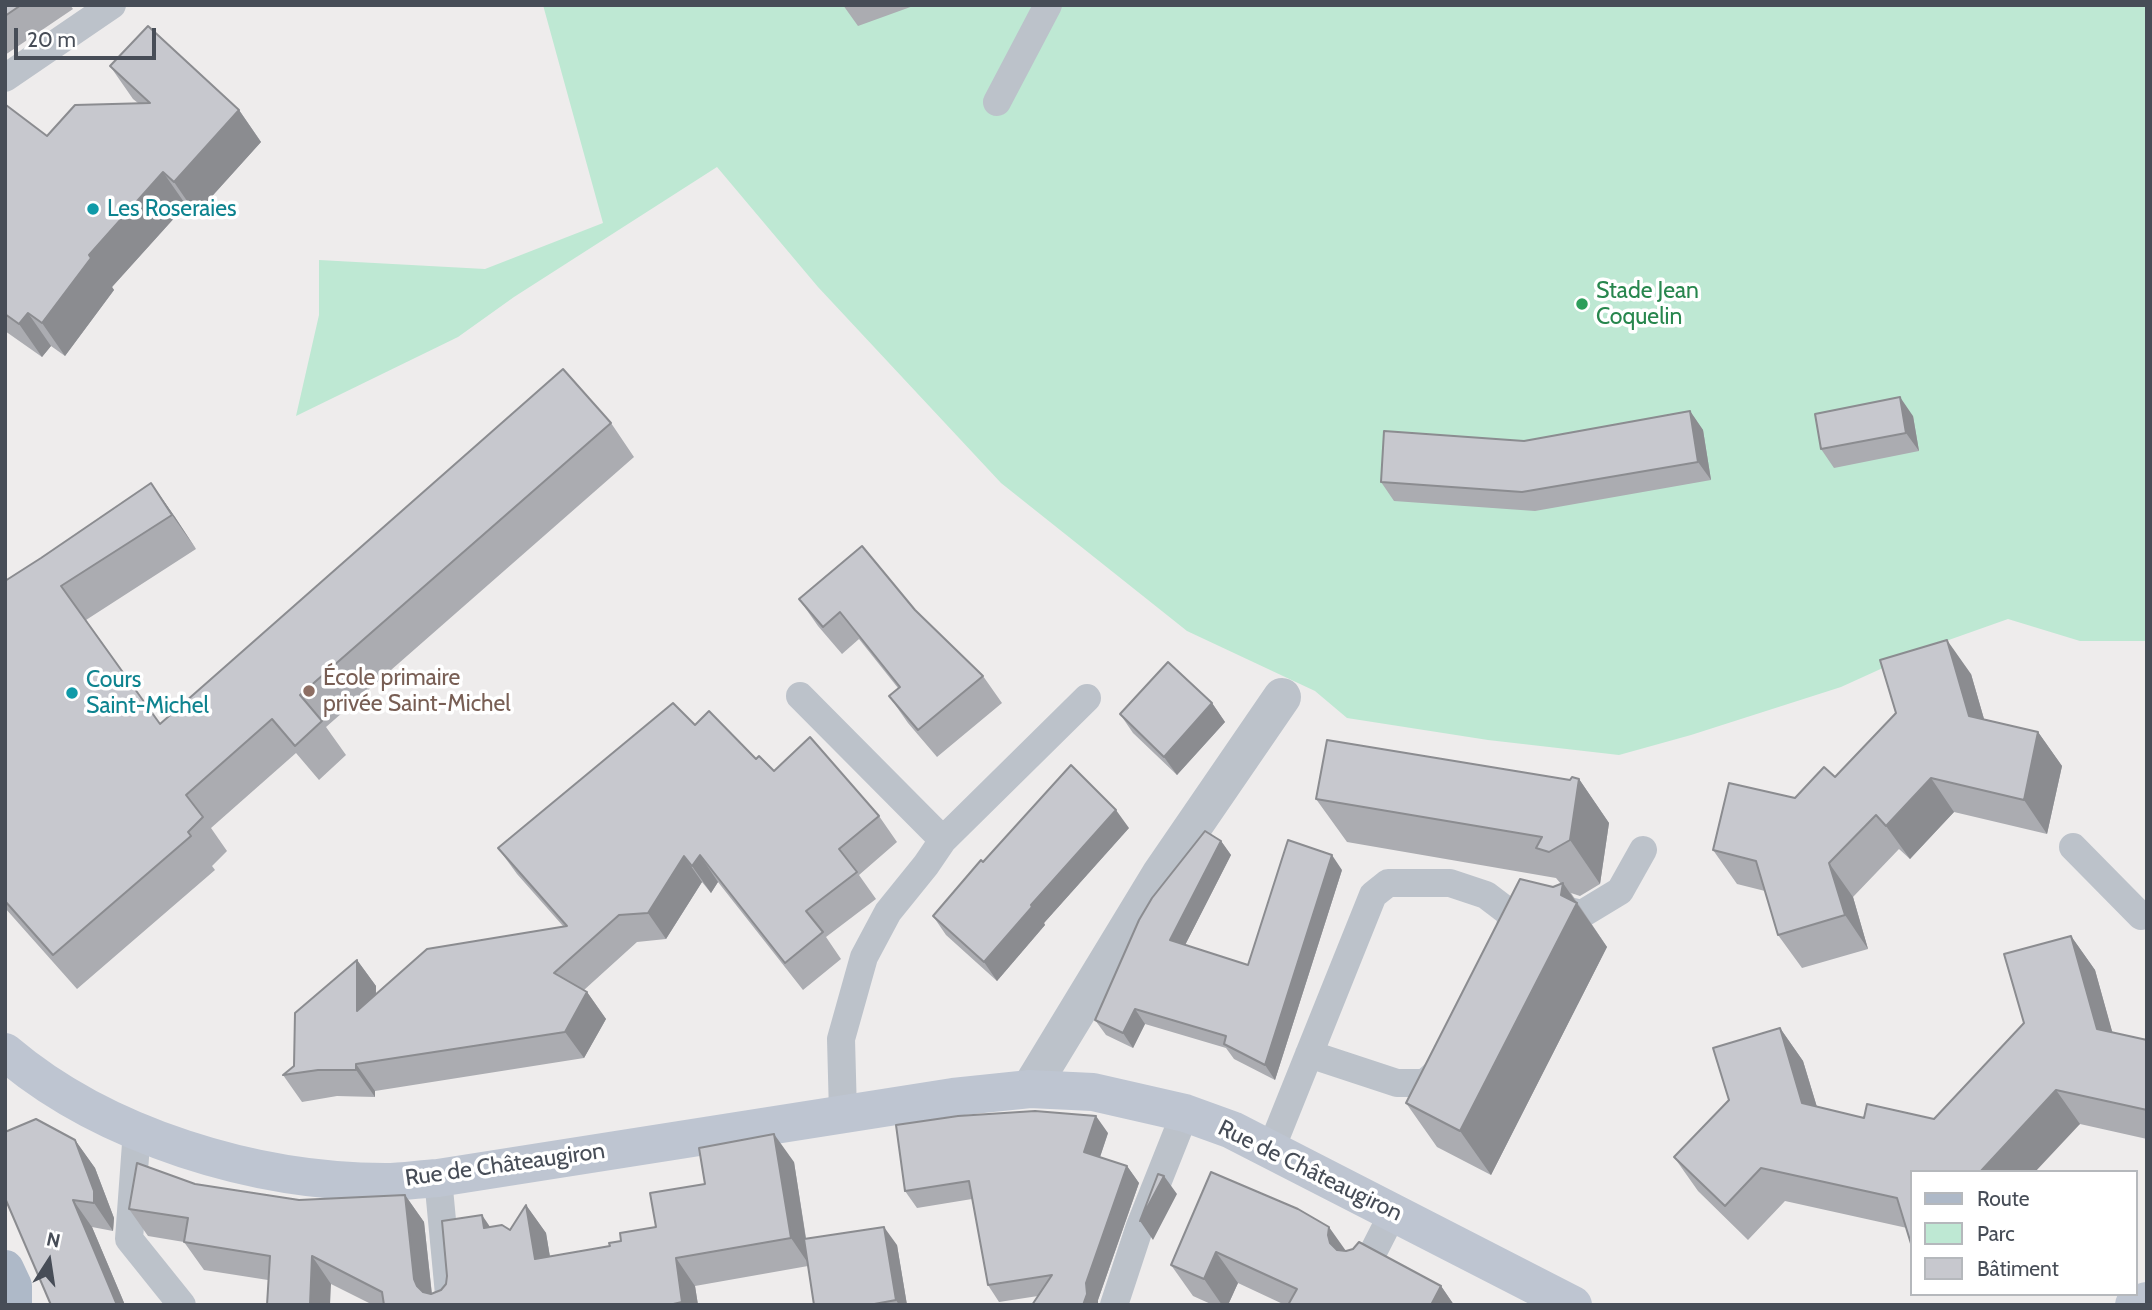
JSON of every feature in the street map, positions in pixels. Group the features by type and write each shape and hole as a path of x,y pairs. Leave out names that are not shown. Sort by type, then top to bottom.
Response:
{"main road":[{"name":"Rue de Châteaugiron","path":"5,1052 21,1066 96,1112 197,1153 251,1167 318,1178 385,1182 438,1178 843,1113 1030,1089 1093,1091 1185,1113 1232,1130 1573,1305"},
{"path":"5,1269 13,1286 13,1305"},
{"path":"2134,1305 2147,1303"}],"street":[{"path":"1030,1089 1160,876 1282,697"}],"lane":[{"path":"5,78 112,5"},
{"path":"997,102 1048,5"},
{"path":"800,696 943,840"},
{"path":"843,1113 841,1039 864,957 888,912 943,840 1087,698"},
{"path":"2073,847 2141,916"},
{"path":"1271,1149 1373,895 1388,884 1450,883 1486,895 1511,914 1552,905 1582,914 1620,891 1643,850"},
{"path":"1498,966 1510,943 1511,914"},
{"path":"1309,1054 1396,1083 1425,1083 1443,1069 1455,1046"},
{"path":"1114,1305 1140,1226 1185,1113"},
{"path":"137,1130 129,1239 181,1305"},
{"path":"438,1178 450,1305"},
{"path":"1366,1266 1393,1213"}],"green space":[{"name":"Stade Jean Coquelin","path":"543,5 2147,5 2147,641 2080,641 2008,619 1929,647 1841,687 1619,755 1488,740 1347,718 1315,691 1187,631 1001,483 818,287 717,167 514,297 458,337 296,416 319,315 319,260 485,269 603,223"}],"building":[{"path":"5,5 21,5 5,16"},
{"name":"Les Roseraies","path":"148,26 239,110 174,182 163,172 89,255 91,258 42,323 28,313 19,324 5,314 5,106 47,136 75,105 150,103 110,66"},
{"path":"563,369 611,423 300,695 322,721 295,746 272,719 186,795 203,817 188,832 191,836 53,955 5,901 5,581 151,483 172,515 61,586 160,724"},
{"path":"1900,397 1906,433 1821,449 1815,414"},
{"path":"1690,411 1698,462 1522,492 1381,482 1384,431 1524,441"},
{"path":"862,546 915,610 983,676 918,730 889,696 900,687 840,612 823,627 799,599"},
{"path":"1947,640 1969,716 2038,732 2024,800 1931,778 1886,826 1876,815 1829,863 1845,915 1778,935 1756,861 1713,850 1729,783 1795,798 1824,767 1835,777 1896,713 1880,660"},
{"path":"1168,662 1212,703 1164,757 1120,714"},
{"path":"673,703 695,725 709,711 756,759 759,756 774,771 810,737 879,816 839,849 857,872 806,911 823,932 785,963 700,855 692,866 684,856 648,913 619,915 554,973 587,992 565,1032 356,1064 356,1070 318,1070 283,1075 294,1066 295,1013 357,960 357,1011 427,949 567,926 498,848"},
{"path":"1327,740 1570,780 1572,777 1579,779 1570,840 1549,852 1536,848 1542,837 1316,799"},
{"path":"1071,765 1116,810 984,962 933,916 981,860 983,862"},
{"path":"1205,831 1221,841 1170,940 1248,965 1288,840 1332,855 1265,1065 1224,1044 1226,1036 1135,1009 1123,1033 1095,1020 1139,920 1152,898"},
{"path":"1520,879 1553,887 1563,883 1561,895 1577,903 1460,1131 1406,1103"},
{"path":"2071,936 2097,1029 2147,1040 2147,1110 2056,1090 1982,1170 1910,1170 1910,1240 1897,1198 1761,1168 1725,1206 1674,1157 1729,1100 1713,1048 1780,1028 1802,1103 1864,1118 1867,1104 1934,1119 2024,1023 2004,954"},
{"path":"1035,1111 1096,1116 1084,1152 1127,1166 1086,1283 1087,1294 1083,1305 1032,1305 1052,1275 988,1285 969,1181 905,1191 896,1125 958,1116"},
{"path":"36,1119 75,1140 94,1191 94,1203 73,1200 117,1305 51,1305 5,1198 5,1132"},
{"path":"774,1134 791,1238 676,1258 682,1302 669,1305 384,1305 382,1292 312,1256 310,1305 267,1305 270,1256 184,1242 188,1218 129,1209 137,1163 195,1184 299,1200 405,1195 414,1279 423,1292 431,1294 441,1290 446,1284 442,1221 482,1215 484,1228 502,1225 510,1230 526,1205 535,1259 610,1246 609,1243 621,1241 620,1233 656,1227 650,1193 705,1184 699,1148"},
{"path":"1211,1172 1298,1209 1329,1227 1330,1243 1337,1250 1353,1249 1359,1242 1441,1286 1431,1305 1288,1305 1297,1289 1216,1252 1204,1279 1171,1265"},
{"path":"1158,1174 1164,1176 1140,1221"},
{"path":"884,1227 896,1300 869,1305 814,1305 804,1239"}],"place":[{"name":"Les Roseraies","path":"93,209"},
{"name":"Stade Jean Coquelin","path":"1582,304"},
{"name":"École primaire privée Saint-Michel","path":"309,691"},
{"name":"Cours Saint-Michel","path":"72,693"}]}
